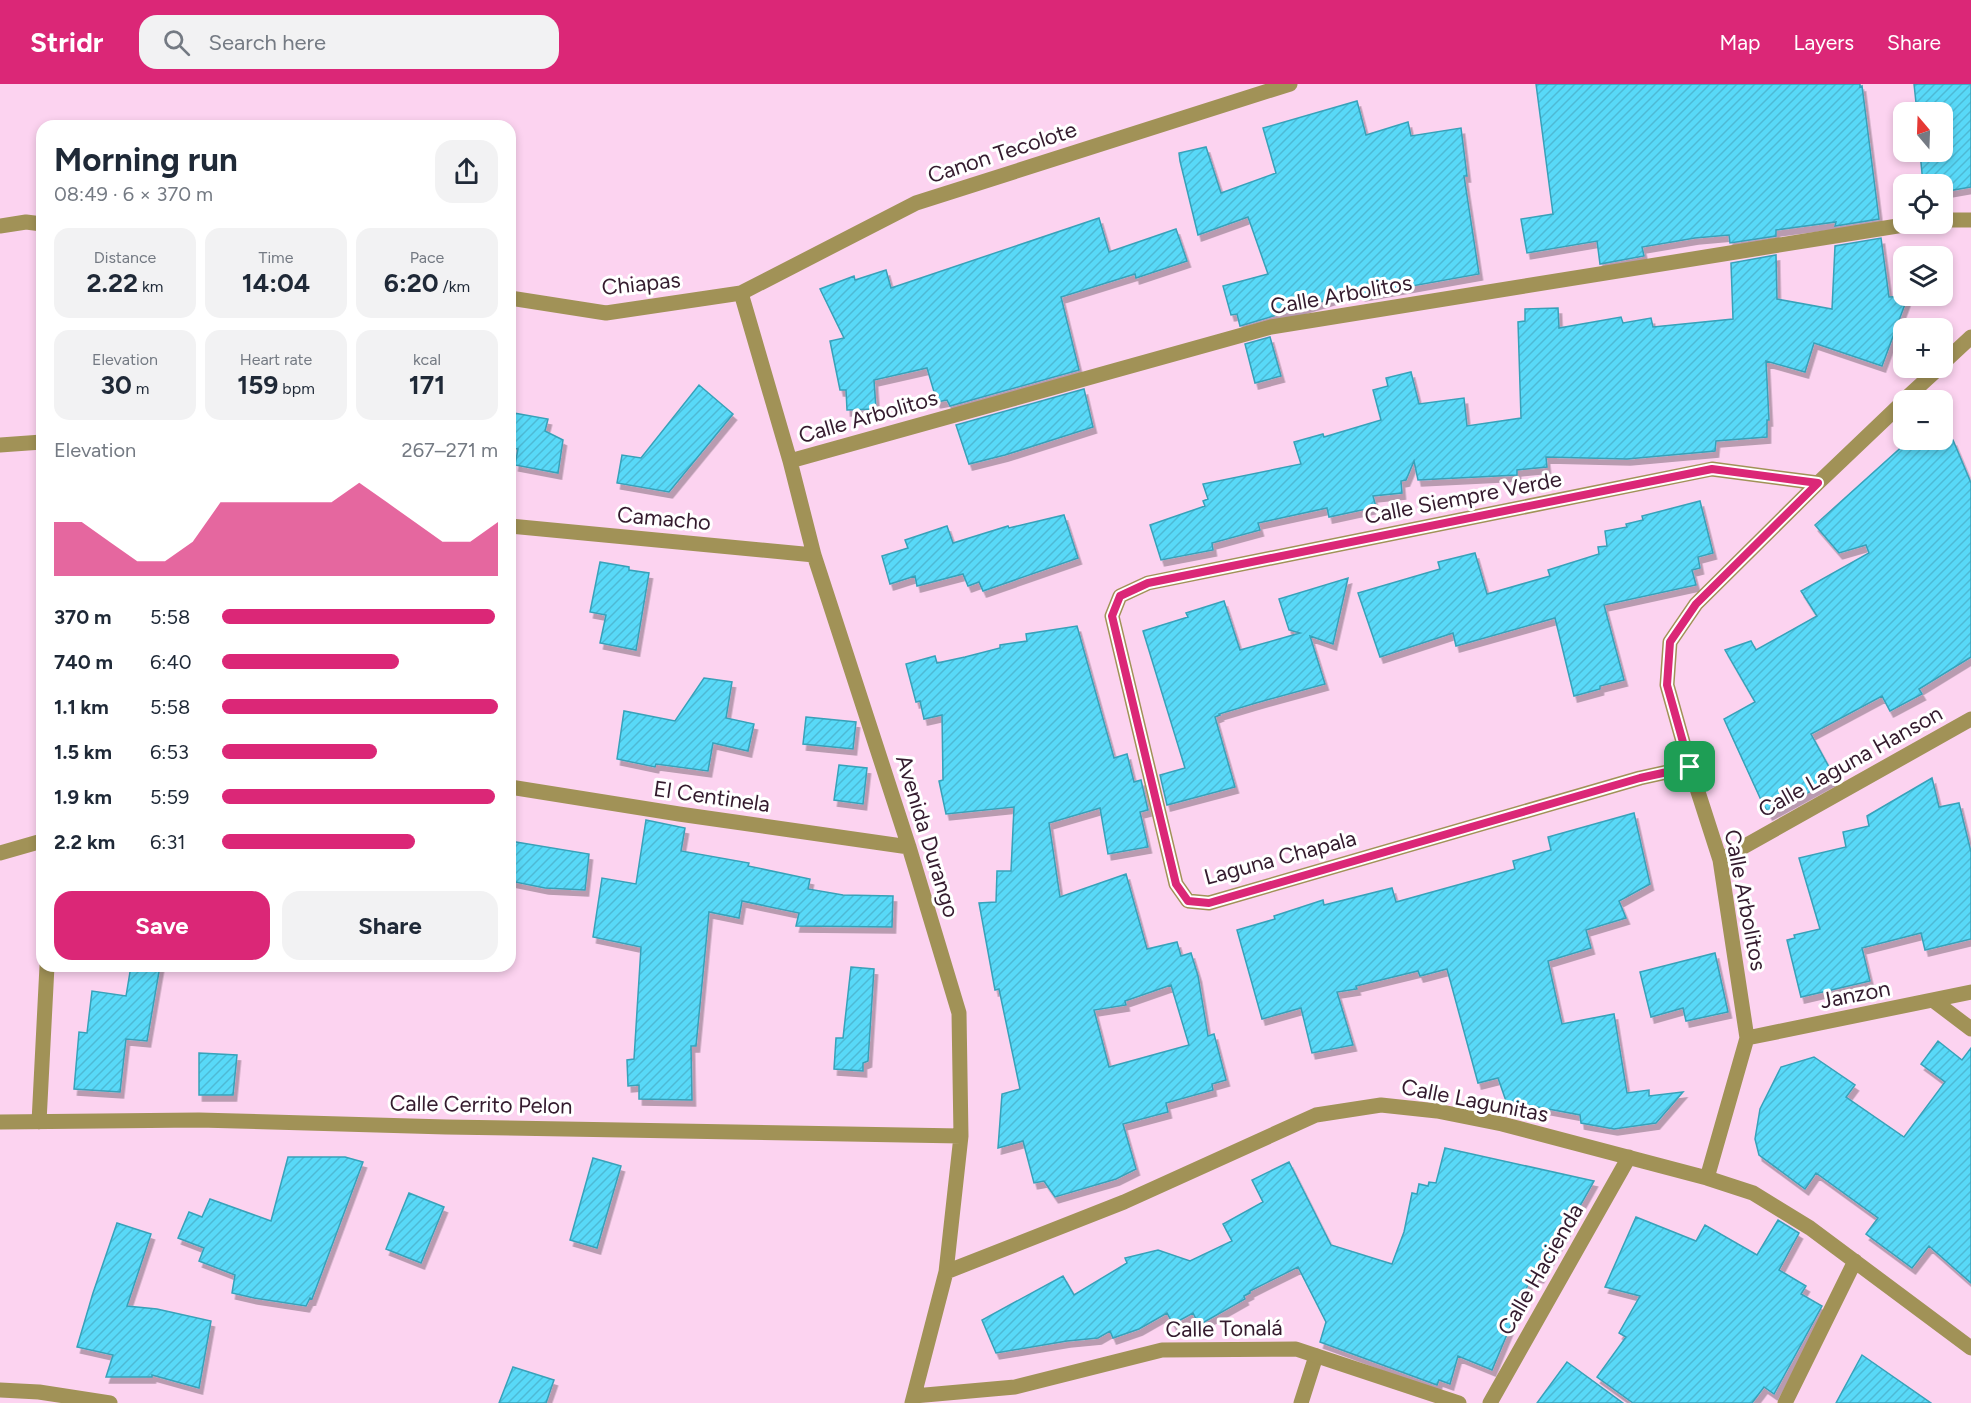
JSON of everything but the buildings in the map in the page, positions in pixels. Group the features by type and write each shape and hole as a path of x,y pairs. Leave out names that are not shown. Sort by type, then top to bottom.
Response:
{"street":[{"name":"Canon Tecolote","path":"741,293 916,203 1290,84"},
{"path":"1953,220 1971,220"},
{"path":"0,226 26,222 36,223"},
{"name":"Calle Arbolitos","path":"790,461 1271,327 1893,227"},
{"name":"Chiapas","path":"516,299 606,313 741,293"},
{"name":"Avenida Durango","path":"741,293 790,461 814,555 909,847 959,1013 962,1136 946,1272 913,1400"},
{"path":"1953,354 1971,337"},
{"name":"Calle Arbolitos","path":"1916,390 1928,378"},
{"name":"Calle Arbolitos","path":"1707,1178 1747,1038 1720,860 1667,685 1670,642 1696,604 1893,411"},
{"path":"0,445 36,442"},
{"name":"Calle Siempre Verde","path":"1120,596 1148,583 1712,469 1818,483"},
{"name":"Camacho","path":"516,527 814,555"},
{"name":"Laguna Chapala","path":"1120,596 1112,616 1176,884 1188,901 1209,903 1640,778 1690,767"},
{"name":"Calle Laguna Hanson","path":"1720,860 1971,720"},
{"name":"El Centinela","path":"516,788 909,847"},
{"path":"0,853 36,843"},
{"path":"39,1122 47,972"},
{"name":"Janzon","path":"1747,1038 1971,992"},
{"path":"1934,1001 1971,1029"},
{"name":"Calle Lagunitas","path":"946,1272 1124,1202 1316,1115 1381,1105 1437,1111 1502,1124 1707,1178 1753,1193 1810,1228 1971,1348"},
{"name":"Calle Cerrito Pelon","path":"0,1122 199,1120 962,1136"},
{"name":"Calle Hacienda","path":"1490,1403 1629,1157"},
{"path":"1785,1403 1855,1261"},
{"name":"Calle Tonalá","path":"913,1400 1015,1387 1162,1350 1296,1349 1459,1403"},
{"path":"1301,1403 1316,1356"},
{"path":"0,1390 39,1392 110,1403"}],"route":[{"path":"1712,469 1818,483 1696,604 1670,642 1667,685 1690,767 1640,778 1209,903 1188,901 1176,884 1112,616 1120,596 1148,583 1712,469"}]}
